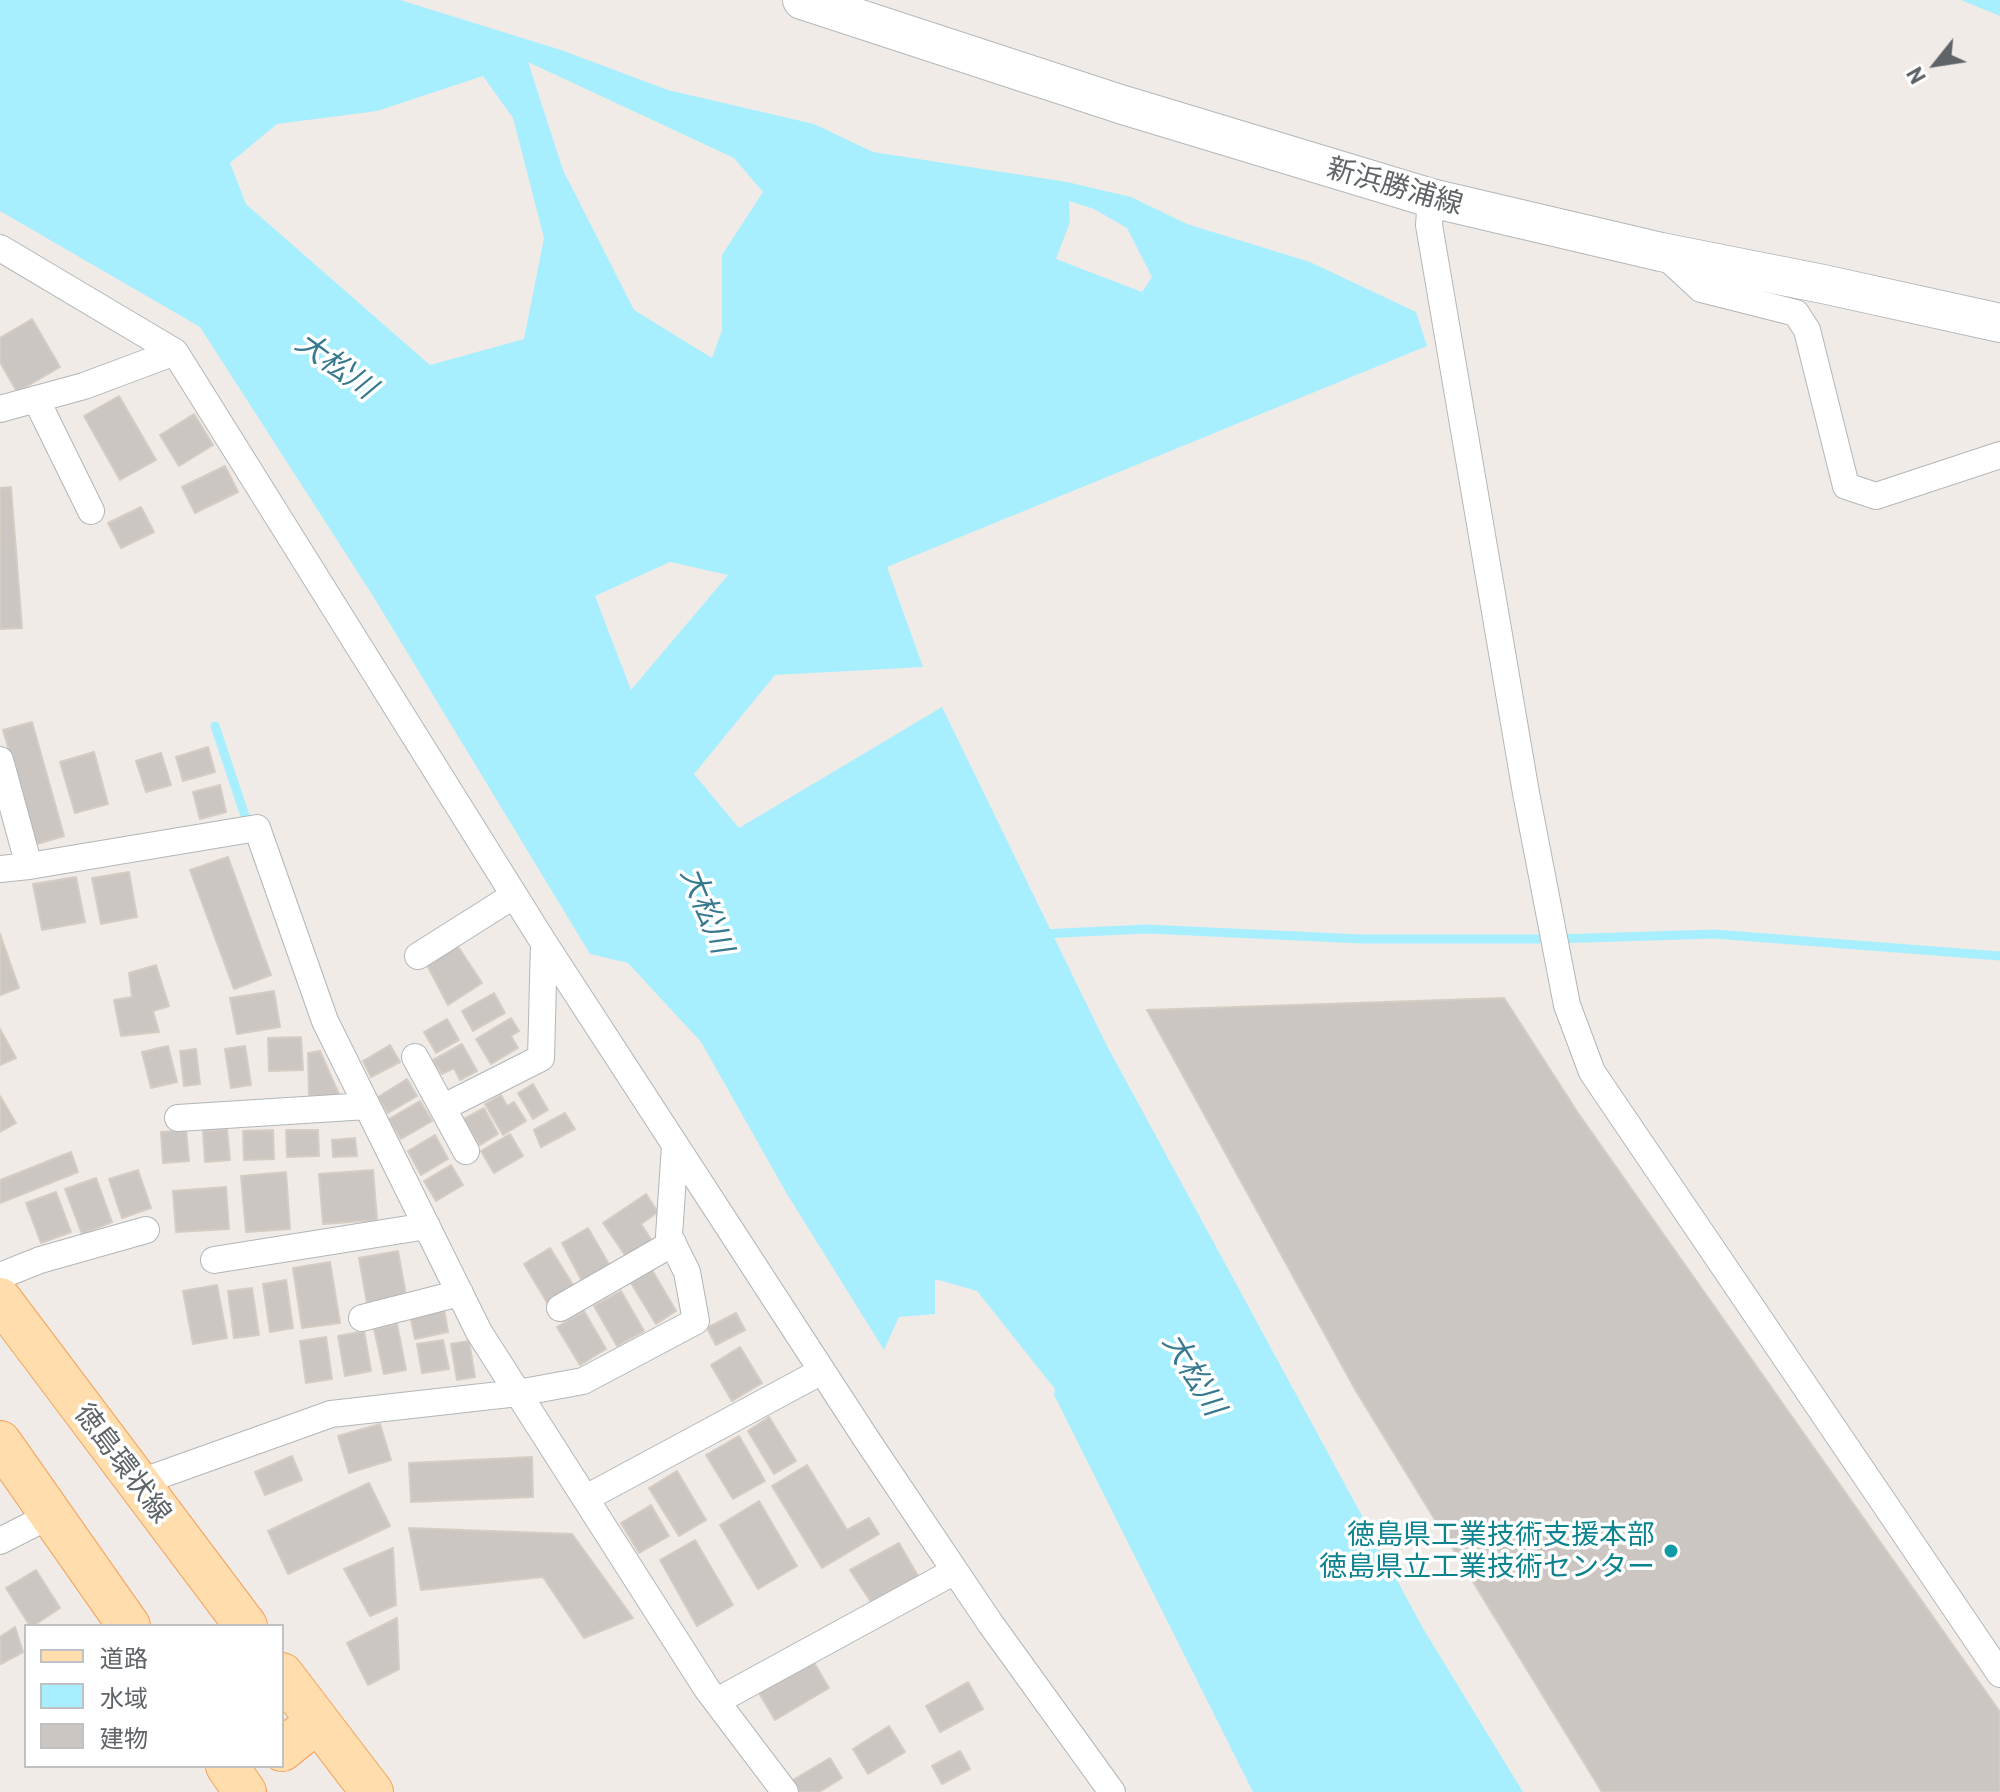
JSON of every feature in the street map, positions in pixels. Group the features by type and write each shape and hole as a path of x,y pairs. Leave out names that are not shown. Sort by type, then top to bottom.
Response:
{"main road":[{"name":"新浜勝浦線","path":"802,0 1120,104 1431,198 1661,252 2000,323"},
{"name":"徳島環状線","path":"0,1299 244,1624"},
{"path":"0,1442 128,1624"},
{"path":"284,1677 372,1792"},
{"path":"284,1748 318,1721"}],"street":[{"path":"1431,198 1429,225 1526,793 1567,1005 1592,1072 2000,1674"},
{"path":"0,248 175,352 513,896 822,1371 990,1623 1112,1792"},
{"path":"1661,252 1701,289 1796,313 1807,330 1846,486 1876,496 2000,455"},
{"path":"0,409 84,386 175,352"},
{"path":"36,399 91,511"},
{"path":"0,760 29,866"},
{"path":"0,869 257,828 325,1021 479,1332 717,1701 785,1792"},
{"path":"418,956 513,896"},
{"path":"444,1107 541,1058 544,943"},
{"path":"415,1057 466,1151"},
{"path":"178,1118 367,1106"},
{"path":"138,1483 331,1414 518,1393 583,1381 696,1321 687,1272 669,1236 675,1145"},
{"path":"214,1260 427,1226"},
{"path":"0,1276 40,1260 146,1230"},
{"path":"560,1308 673,1243"},
{"path":"362,1318 460,1293"},
{"path":"586,1498 822,1371"},
{"path":"0,1541 51,1515"},
{"path":"717,1701 955,1571"}],"water":[{"name":"大松川","path":"0,0 400,0 561,50 668,90 814,124 873,152 1067,182 1131,197 1187,224 1310,262 1416,312 1427,346 887,567 923,667 775,675 694,774 739,828 942,707 1106,1044 1424,1630 1523,1792 1253,1792 1054,1395 1055,1389 977,1291 935,1279 935,1314 899,1317 884,1350 787,1194 701,1042 628,963 590,954 373,596 200,327 0,211","holes":["528,62 734,158 763,192 722,255 722,330 712,358 634,310 563,170","483,76 513,118 544,238 524,339 430,365 246,204 230,163 277,124 377,111","1069,201 1094,209 1127,228 1152,277 1142,292 1056,259 1070,222","670,562 728,575 631,690 595,596"]},
{"path":"1961,0 2000,0 2000,16"}],"building":[{"path":"32,319 60,367 17,392 0,362 0,338"},
{"path":"119,396 156,460 120,480 84,416"},
{"path":"194,414 213,445 179,466 160,435"},
{"path":"225,466 238,492 195,513 182,487"},
{"path":"11,487 22,628 0,629 0,488"},
{"path":"141,507 154,532 121,548 108,523"},
{"path":"32,722 64,836 37,844 3,730"},
{"path":"208,747 215,772 183,781 176,757"},
{"path":"94,752 108,804 75,813 60,762"},
{"path":"161,753 171,785 146,792 136,761"},
{"path":"220,785 226,812 200,819 193,792"},
{"path":"228,857 271,975 234,989 190,870"},
{"path":"129,872 137,917 101,924 92,878"},
{"path":"76,877 85,922 42,930 33,884"},
{"path":"0,934 19,988 0,995"},
{"path":"457,945 482,983 448,1005 427,965"},
{"path":"156,965 169,1006 153,1011 159,1032 121,1036 114,1000 132,997 129,973"},
{"path":"274,991 280,1027 237,1034 230,998"},
{"path":"494,993 505,1013 473,1031 462,1011"},
{"name":"徳島県工業技術支援本部 徳島県立工業技術センター","path":"1504,998 1578,1113 2000,1712 2000,1792 1602,1792 1356,1391 1147,1010"},
{"path":"511,1018 519,1031 511,1036 518,1048 491,1064 476,1039"},
{"path":"447,1019 459,1040 436,1053 424,1032"},
{"path":"0,1029 16,1058 0,1065"},
{"path":"301,1037 303,1070 269,1071 268,1038"},
{"path":"462,1044 477,1071 460,1080 454,1068 442,1074 433,1060"},
{"path":"390,1045 400,1062 371,1077 363,1061"},
{"path":"168,1046 177,1082 151,1088 142,1052"},
{"path":"245,1046 251,1085 231,1088 225,1049"},
{"path":"196,1049 200,1084 184,1086 180,1051"},
{"path":"320,1051 341,1099 309,1095 308,1053"},
{"path":"407,1079 417,1096 388,1113 378,1097"},
{"path":"533,1084 548,1110 533,1119 518,1093"},
{"path":"501,1095 507,1106 514,1102 526,1121 503,1135 485,1104"},
{"path":"0,1096 16,1123 0,1132"},
{"path":"420,1101 432,1121 401,1139 389,1119"},
{"path":"484,1108 498,1134 480,1145 464,1119"},
{"path":"565,1113 575,1129 541,1147 534,1130"},
{"path":"227,1129 230,1160 205,1162 203,1131"},
{"path":"186,1130 189,1161 163,1163 161,1132"},
{"path":"273,1130 274,1159 244,1160 243,1131"},
{"path":"286,1130 318,1130 319,1156 287,1157"},
{"path":"510,1134 523,1156 494,1173 481,1151"},
{"path":"435,1135 448,1159 421,1175 408,1151"},
{"path":"355,1138 357,1156 333,1157 332,1140"},
{"path":"71,1152 78,1172 0,1203 0,1180"},
{"path":"451,1165 463,1185 436,1201 424,1181"},
{"path":"138,1170 151,1208 122,1218 109,1179"},
{"path":"373,1170 377,1220 323,1224 319,1174"},
{"path":"286,1172 290,1229 246,1232 241,1176"},
{"path":"96,1178 112,1222 82,1234 65,1189"},
{"path":"226,1187 229,1229 176,1232 173,1191"},
{"path":"56,1192 71,1232 41,1243 26,1203"},
{"path":"646,1194 658,1212 641,1224 652,1241 627,1258 603,1223"},
{"path":"588,1228 610,1266 583,1283 562,1243"},
{"path":"550,1248 575,1288 548,1304 524,1264"},
{"path":"398,1251 406,1295 367,1303 359,1258"},
{"path":"330,1262 340,1323 302,1328 293,1268"},
{"path":"652,1270 676,1311 656,1324 631,1283"},
{"path":"286,1280 293,1328 270,1332 263,1284"},
{"path":"217,1285 227,1338 193,1344 183,1291"},
{"path":"252,1288 259,1335 234,1338 228,1291"},
{"path":"621,1291 644,1331 617,1346 594,1306"},
{"path":"444,1309 448,1332 415,1339 410,1315"},
{"path":"584,1311 606,1349 580,1365 557,1327"},
{"path":"736,1313 745,1330 716,1345 707,1328"},
{"path":"397,1324 406,1370 384,1374 374,1329"},
{"path":"364,1331 371,1371 345,1376 338,1336"},
{"path":"326,1337 332,1379 306,1383 300,1341"},
{"path":"443,1340 449,1369 422,1373 417,1344"},
{"path":"469,1341 475,1377 457,1380 451,1344"},
{"path":"740,1347 762,1383 732,1401 711,1365"},
{"path":"769,1417 796,1461 774,1474 748,1431"},
{"path":"380,1424 391,1460 349,1473 338,1436"},
{"path":"739,1436 765,1481 733,1499 706,1455"},
{"path":"292,1456 302,1480 265,1495 255,1472"},
{"path":"532,1457 533,1497 411,1502 409,1463"},
{"path":"807,1465 847,1530 869,1518 879,1534 822,1568 772,1486"},
{"path":"677,1471 706,1520 679,1536 649,1488"},
{"path":"369,1483 390,1526 288,1574 268,1531"},
{"path":"759,1501 797,1566 758,1589 720,1525"},
{"path":"651,1505 669,1536 639,1553 621,1523"},
{"path":"409,1528 572,1534 633,1618 584,1638 543,1577 421,1590"},
{"path":"695,1540 733,1605 697,1626 660,1560"},
{"path":"899,1543 918,1576 871,1602 850,1570"},
{"path":"393,1548 396,1605 370,1616 344,1569"},
{"path":"36,1570 60,1608 36,1624 29,1624 6,1588"},
{"path":"397,1618 399,1669 368,1685 347,1643"},
{"path":"15,1627 23,1652 1,1664 0,1637"},
{"path":"813,1661 829,1688 775,1720 759,1693"},
{"path":"968,1682 983,1709 940,1732 926,1706"},
{"path":"889,1726 905,1752 868,1774 853,1749"},
{"path":"960,1751 970,1769 942,1784 932,1766"},
{"path":"830,1758 842,1778 819,1792 800,1792 793,1780"}],"waterway":[{"path":"215,726 245,816"},
{"path":"1041,934 1147,929 1362,939 1554,939 1714,934 2000,956"}],"place":[{"name":"徳島県工業技術支援本部 徳島県立工業技術センター","path":"1671,1551"}]}
